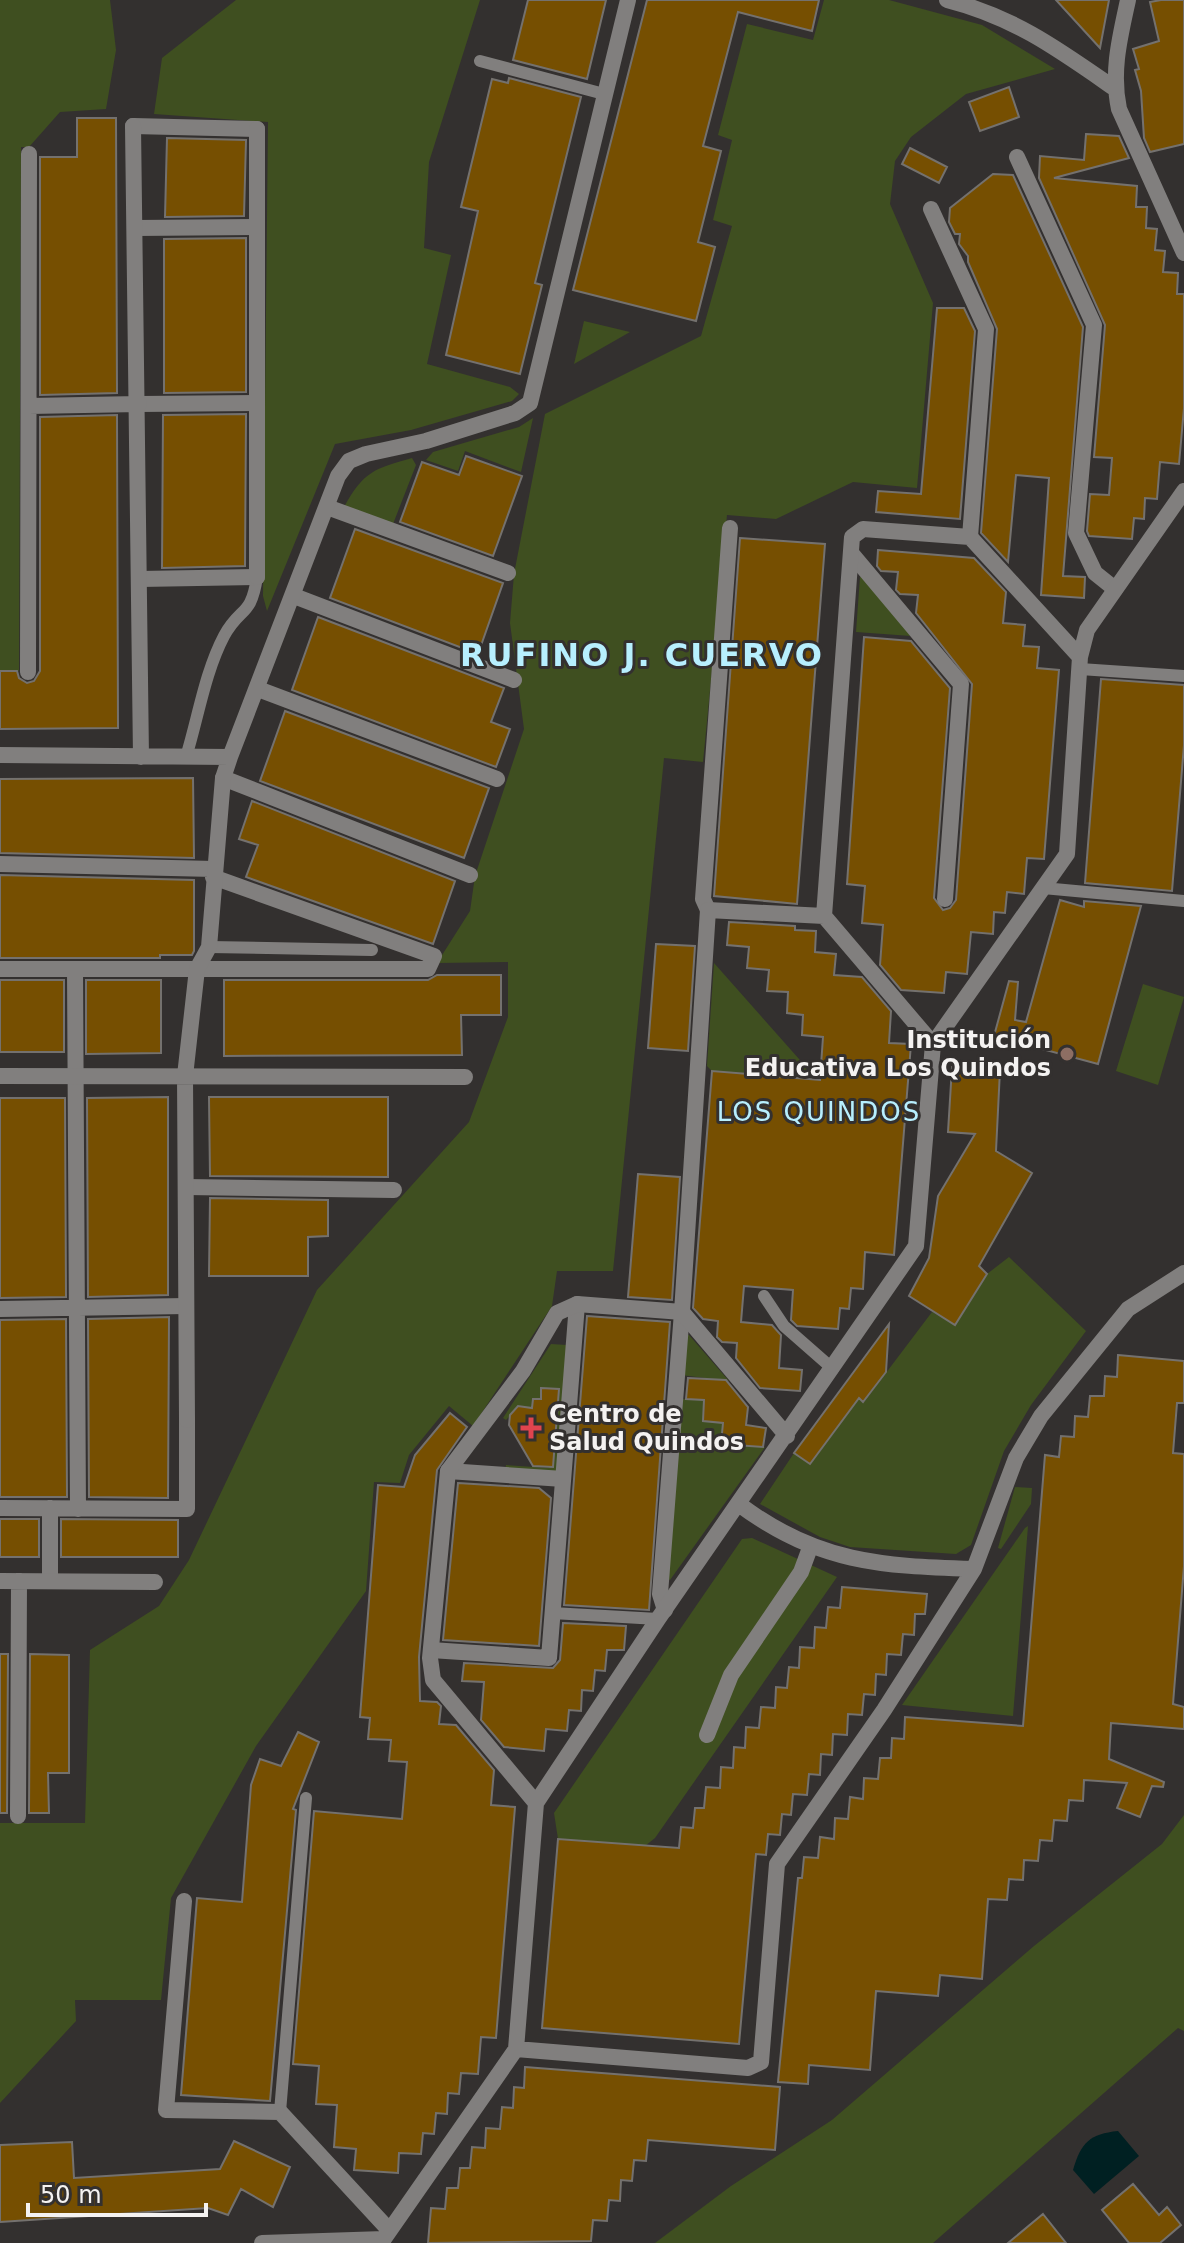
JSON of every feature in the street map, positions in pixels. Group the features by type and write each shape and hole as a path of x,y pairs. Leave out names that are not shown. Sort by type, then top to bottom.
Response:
{"street":[{"path":"0,1508 187,1509 185,1076 197,969 209,947 223,778 338,476 349,461 515,413 530,403 628,0"},
{"path":"947,0 989,11 1061,51 1114,88"},
{"path":"1128,0 1116,57 1114,88 1119,109 1184,253"},
{"path":"140,579 257,577 257,129 133,126 139,404 141,757"},
{"path":"28,672 29,154"},
{"path":"1017,157 1094,325 1076,533 1095,573 1115,589"},
{"path":"931,209 986,329 970,537"},
{"path":"135,228 256,227"},
{"path":"29,406 256,403"},
{"path":"385,2237 516,2049 536,1803 662,1614 916,1246 933,1044 1067,854 1080,663 1087,630 1184,491"},
{"path":"327,507 508,573"},
{"path":"662,1614 660,1594 708,910 703,899 730,528"},
{"path":"933,1044 824,916 852,537 863,529 970,537 1080,663"},
{"path":"851,553 961,684 945,899"},
{"path":"294,596 514,680"},
{"path":"258,689 497,779"},
{"path":"0,755 230,757"},
{"path":"223,778 470,875"},
{"path":"0,864 213,873 434,956 428,969 0,969"},
{"path":"708,910 824,916"},
{"path":"75,969 78,1509"},
{"path":"0,1076 465,1077"},
{"path":"186,1187 394,1190"},
{"path":"516,2049 748,2068 761,2062 777,1864 884,1710 974,1569 1016,1458 1041,1416 1128,1309 1184,1273"},
{"path":"431,1650 549,1658 577,1304"},
{"path":"536,1803 433,1680 431,1650 448,1471 523,1371 557,1313 577,1304 682,1312 787,1436"},
{"path":"0,1309 186,1306"},
{"path":"448,1471 563,1479"},
{"path":"740,1505 765,1524 811,1545 866,1563 974,1569"},
{"path":"50,1508 50,1581"},
{"path":"707,1735 731,1675 801,1572 811,1545"},
{"path":"0,1581 155,1582"},
{"path":"18,1816 19,1581"},
{"path":"184,1901 166,2110 280,2112 385,2237"},
{"path":"262,2243 385,2237"}],"lane":[{"path":"480,61 604,94"},
{"path":"186,757 218,653 232,625 253,604 257,577"},
{"path":"1080,663 1184,676"},
{"path":"1043,888 1184,901"},
{"path":"209,947 372,950"},
{"path":"764,1296 784,1326 833,1369"},
{"path":"552,1613 662,1614"},
{"path":"280,2112 306,1798"}],"green space":[{"path":"0,0 110,0 116,50 106,109 60,112 29,147 21,147 19,671 0,671"},
{"path":"236,0 480,0 429,162 424,248 451,255 427,364 510,387 519,394 512,401 411,430 335,444 267,611 263,596 268,122 154,114 162,58"},
{"path":"824,0 889,0 982,25 1055,69 966,94 911,137 895,161 890,204 933,303 917,488 853,482 776,519 727,515 703,762 664,758 613,1271 557,1271 552,1306 473,1426 449,1406 409,1455 400,1483 374,1482 366,1591 256,1746 171,1898 161,2000 75,2000 76,2021 0,2103 0,1823 85,1823 90,1650 159,1606 189,1560 317,1290 469,1122 508,1017 508,962 437,963 470,911 475,876 524,729 510,623 514,574 545,414 701,336 732,226 713,220 732,140 718,135 747,24 813,40"},
{"path":"584,321 630,332 574,364"},
{"path":"533,418 521,472 465,451 458,471 426,460 433,452 519,427"},
{"path":"412,458 416,465 393,524 344,507 371,473"},
{"path":"864,576 911,636 856,632 860,577"},
{"path":"714,963 807,1068 807,1077 712,1071 707,1066"},
{"path":"1143,984 1184,997 1158,1085 1116,1071"},
{"path":"1009,1257 1086,1331 1031,1405 1004,1451 971,1545 956,1554 850,1547 820,1537 760,1504 794,1453 810,1464 859,1398 864,1402 932,1312 955,1324 987,1274"},
{"path":"683,1334 689,1335 729,1381 681,1375"},
{"path":"551,1344 567,1345 556,1475 505,1471 506,1465 549,1468 555,1389 541,1388 541,1399 533,1399 532,1408 518,1407 506,1420 503,1418"},
{"path":"683,1399 704,1400 703,1421 723,1423 721,1444 765,1447 670,1580 664,1577"},
{"path":"1015,1487 1032,1488 1031,1504 1001,1549 998,1548"},
{"path":"1028,1526 1013,1716 902,1705 1025,1528"},
{"path":"752,1538 837,1577 655,1838 645,1846 558,1839 554,1813 742,1539"},
{"path":"1184,1815 1184,2031 1178,2028 933,2243 655,2243 731,2186 832,2120 1034,1946 1162,1844"}],"water":[{"path":"1118,2131 1139,2156 1094,2194 1073,2170 1076,2160 1088,2141 1100,2134"}],"building":[{"path":"528,0 606,0 587,79 513,60"},
{"path":"647,0 819,0 812,31 738,12 703,146 721,151 698,242 715,247 696,321 573,290"},
{"path":"1056,0 1109,0 1100,48"},
{"path":"1184,0 1184,144 1150,152 1144,138 1141,91 1135,70 1139,69 1133,49 1159,41 1150,2"},
{"path":"509,78 581,97 535,283 542,285 520,374 446,355 478,211 461,207 492,79 508,83"},
{"path":"1009,87 1019,117 980,131 969,102"},
{"path":"77,118 116,118 117,393 40,395 40,157 77,157"},
{"path":"1086,134 1119,136 1129,158 1054,178 1137,186 1136,207 1147,207 1146,228 1157,229 1155,250 1165,251 1163,272 1178,273 1177,294 1184,294 1184,408 1179,464 1160,462 1157,499 1145,498 1144,519 1134,518 1132,539 1089,536 1087,531 1090,494 1109,495 1112,458 1094,457 1105,325 1039,178 1040,156 1084,160"},
{"path":"167,138 246,140 244,216 165,217"},
{"path":"910,148 947,167 939,183 902,164"},
{"path":"993,174 1013,175 1083,327 1063,576 1085,577 1084,598 1041,595 1049,478 1016,475 1008,562 981,533 997,329 968,256 959,244 960,234 955,234 949,222 950,208"},
{"path":"246,238 246,392 164,393 164,239"},
{"path":"937,308 964,308 975,331 960,519 876,512 878,491 921,494"},
{"path":"246,414 245,566 162,568 163,415"},
{"path":"117,415 118,728 0,729 0,671 17,671 19,678 27,683 34,681 40,671 40,417"},
{"path":"466,456 522,476 493,556 400,522 422,462 459,475"},
{"path":"355,529 503,583 478,654 330,598"},
{"path":"740,538 825,544 797,904 714,896"},
{"path":"878,550 974,558 1006,592 1003,623 1025,625 1023,646 1039,647 1037,668 1059,670 1044,859 1027,858 1024,894 1007,892 1005,913 994,912 993,934 971,932 967,974 946,972 944,993 901,990 880,965 883,925 862,923 865,886 847,884 864,637 911,641 950,688 934,898 943,910 950,908 956,900 972,684 916,613 918,595 900,594 896,590 898,572 881,571 877,566"},
{"path":"318,617 504,688 491,722 510,729 496,767 292,690"},
{"path":"1101,679 1184,685 1184,745 1172,891 1085,883"},
{"path":"285,711 489,788 464,858 260,781"},
{"path":"193,778 194,858 0,853 0,779"},
{"path":"252,801 455,881 433,944 246,877 258,845 239,839"},
{"path":"0,875 194,880 194,951 192,955 160,955 160,958 0,958"},
{"path":"1060,900 1084,907 1084,901 1141,906 1098,1064 994,1036 1009,981 1018,982 1015,1020 1026,1022"},
{"path":"729,922 795,926 795,930 816,931 815,952 836,954 834,975 862,977 891,1011 889,1043 911,1044 894,1255 865,1252 863,1289 851,1288 849,1309 840,1308 838,1329 797,1326 791,1320 793,1290 744,1286 741,1322 772,1325 781,1335 779,1368 802,1370 800,1391 760,1388 736,1358 737,1343 722,1342 717,1337 718,1321 703,1319 693,1308 712,1071 820,1080 823,1037 802,1035 803,1015 787,1013 788,992 767,991 769,970 747,968 749,947 727,945"},
{"path":"656,944 695,946 688,1051 648,1048"},
{"path":"437,975 501,975 501,1015 461,1015 462,1055 224,1056 224,980 428,980"},
{"path":"0,980 64,980 64,1052 0,1052"},
{"path":"86,980 161,980 161,1053 86,1054"},
{"path":"952,1067 1000,1070 996,1151 1032,1173 979,1266 987,1274 955,1325 909,1296 929,1258 938,1196 975,1134 948,1132"},
{"path":"168,1097 168,1295 88,1297 87,1098"},
{"path":"209,1097 388,1097 388,1177 210,1176"},
{"path":"0,1098 65,1098 66,1297 0,1298"},
{"path":"638,1174 680,1177 672,1300 628,1297"},
{"path":"210,1198 328,1200 328,1236 308,1237 308,1276 209,1276"},
{"path":"587,1316 670,1322 649,1610 564,1605"},
{"path":"169,1317 168,1498 89,1497 88,1319"},
{"path":"66,1319 67,1497 0,1497 0,1320"},
{"path":"889,1324 886,1372 863,1402 859,1398 810,1464 794,1453"},
{"path":"1118,1355 1184,1361 1184,1403 1177,1403 1173,1453 1184,1454 1184,1566 1173,1704 1184,1707 1184,1729 1111,1723 1109,1759 1164,1782 1163,1787 1152,1786 1140,1817 1117,1808 1127,1783 1084,1780 1083,1801 1069,1800 1067,1821 1054,1820 1052,1841 1040,1840 1038,1861 1024,1860 1023,1880 1009,1879 1007,1900 988,1899 982,1979 940,1975 938,1996 876,1991 870,2070 809,2065 808,2084 778,2082 798,1878 802,1878 804,1857 818,1858 820,1837 834,1839 835,1818 848,1819 850,1797 863,1799 864,1778 878,1779 880,1758 891,1758 892,1738 904,1739 905,1717 1023,1726 1045,1455 1059,1457 1061,1436 1074,1437 1075,1416 1088,1417 1090,1396 1104,1396 1105,1376 1117,1377"},
{"path":"688,1378 726,1380 748,1407 746,1425 766,1428 763,1447 721,1444 723,1423 703,1421 704,1400 686,1399"},
{"name":"Centro de Salud Quindos","path":"541,1388 559,1389 553,1467 533,1466 509,1425 510,1415 518,1406 532,1408 533,1399 541,1399"},
{"path":"450,1413 467,1427 437,1470 419,1657 420,1701 437,1702 441,1706 439,1724 456,1725 494,1770 491,1805 515,1807 496,2038 481,2037 478,2074 461,2073 459,2094 448,2093 447,2114 436,2113 434,2134 423,2133 421,2154 399,2153 398,2173 354,2170 356,2149 334,2147 337,2105 316,2104 319,2066 293,2064 314,1811 402,1819 407,1762 389,1761 391,1740 368,1739 370,1718 360,1717 378,1485 404,1487 415,1455"},
{"path":"458,1483 539,1488 551,1498 539,1646 443,1640"},
{"path":"0,1519 39,1519 39,1557 0,1557"},
{"path":"61,1519 178,1520 178,1557 61,1557"},
{"path":"842,1587 927,1594 925,1614 915,1614 914,1635 903,1634 901,1655 887,1654 886,1675 876,1674 875,1695 864,1694 862,1715 848,1714 847,1735 833,1734 832,1755 821,1754 820,1775 809,1774 807,1795 793,1794 791,1815 782,1814 780,1835 768,1834 766,1855 756,1854 739,2044 542,2028 558,1839 679,1848 681,1827 693,1828 695,1808 704,1808 706,1787 720,1788 721,1767 733,1768 734,1747 745,1748 746,1727 759,1728 761,1707 775,1708 776,1687 787,1688 789,1667 799,1668 800,1647 814,1648 815,1627 826,1628 828,1607 840,1608"},
{"path":"563,1623 626,1626 624,1650 607,1650 605,1671 595,1670 593,1691 582,1690 581,1711 569,1710 567,1731 546,1729 544,1751 504,1747 481,1720 484,1682 462,1681 464,1663 553,1668 560,1660"},
{"path":"0,1654 8,1654 7,1813 0,1813"},
{"path":"30,1654 69,1655 69,1773 48,1773 49,1813 29,1813"},
{"path":"298,1732 319,1742 293,1809 296,1810 270,2101 181,2095 197,1898 242,1902 251,1785 260,1759 281,1766"},
{"path":"525,2067 780,2087 775,2150 648,2140 646,2161 634,2160 632,2181 621,2180 620,2201 609,2200 607,2221 593,2220 591,2241 428,2243 431,2208 445,2209 447,2188 458,2188 460,2168 470,2168 472,2147 485,2148 486,2128 500,2129 502,2107 513,2108 514,2087 524,2088"},
{"path":"234,2141 290,2167 273,2207 241,2189 228,2215 208,2208 0,2222 0,2145 72,2142 74,2178 220,2169"},
{"path":"1133,2184 1159,2215 1167,2207 1181,2225 1160,2243 1129,2243 1102,2210"},
{"path":"1043,2214 1066,2243 1008,2243"}],"place":[{"name":"Institución Educativa Los Quindos","path":"1067,1054"},
{"name":"Centro de Salud Quindos","path":"531,1428"}],"district":[{"name":"RUFINO J. CUERVO","path":"642,655"},
{"name":"LOS QUINDOS","path":"819,1112"}]}
